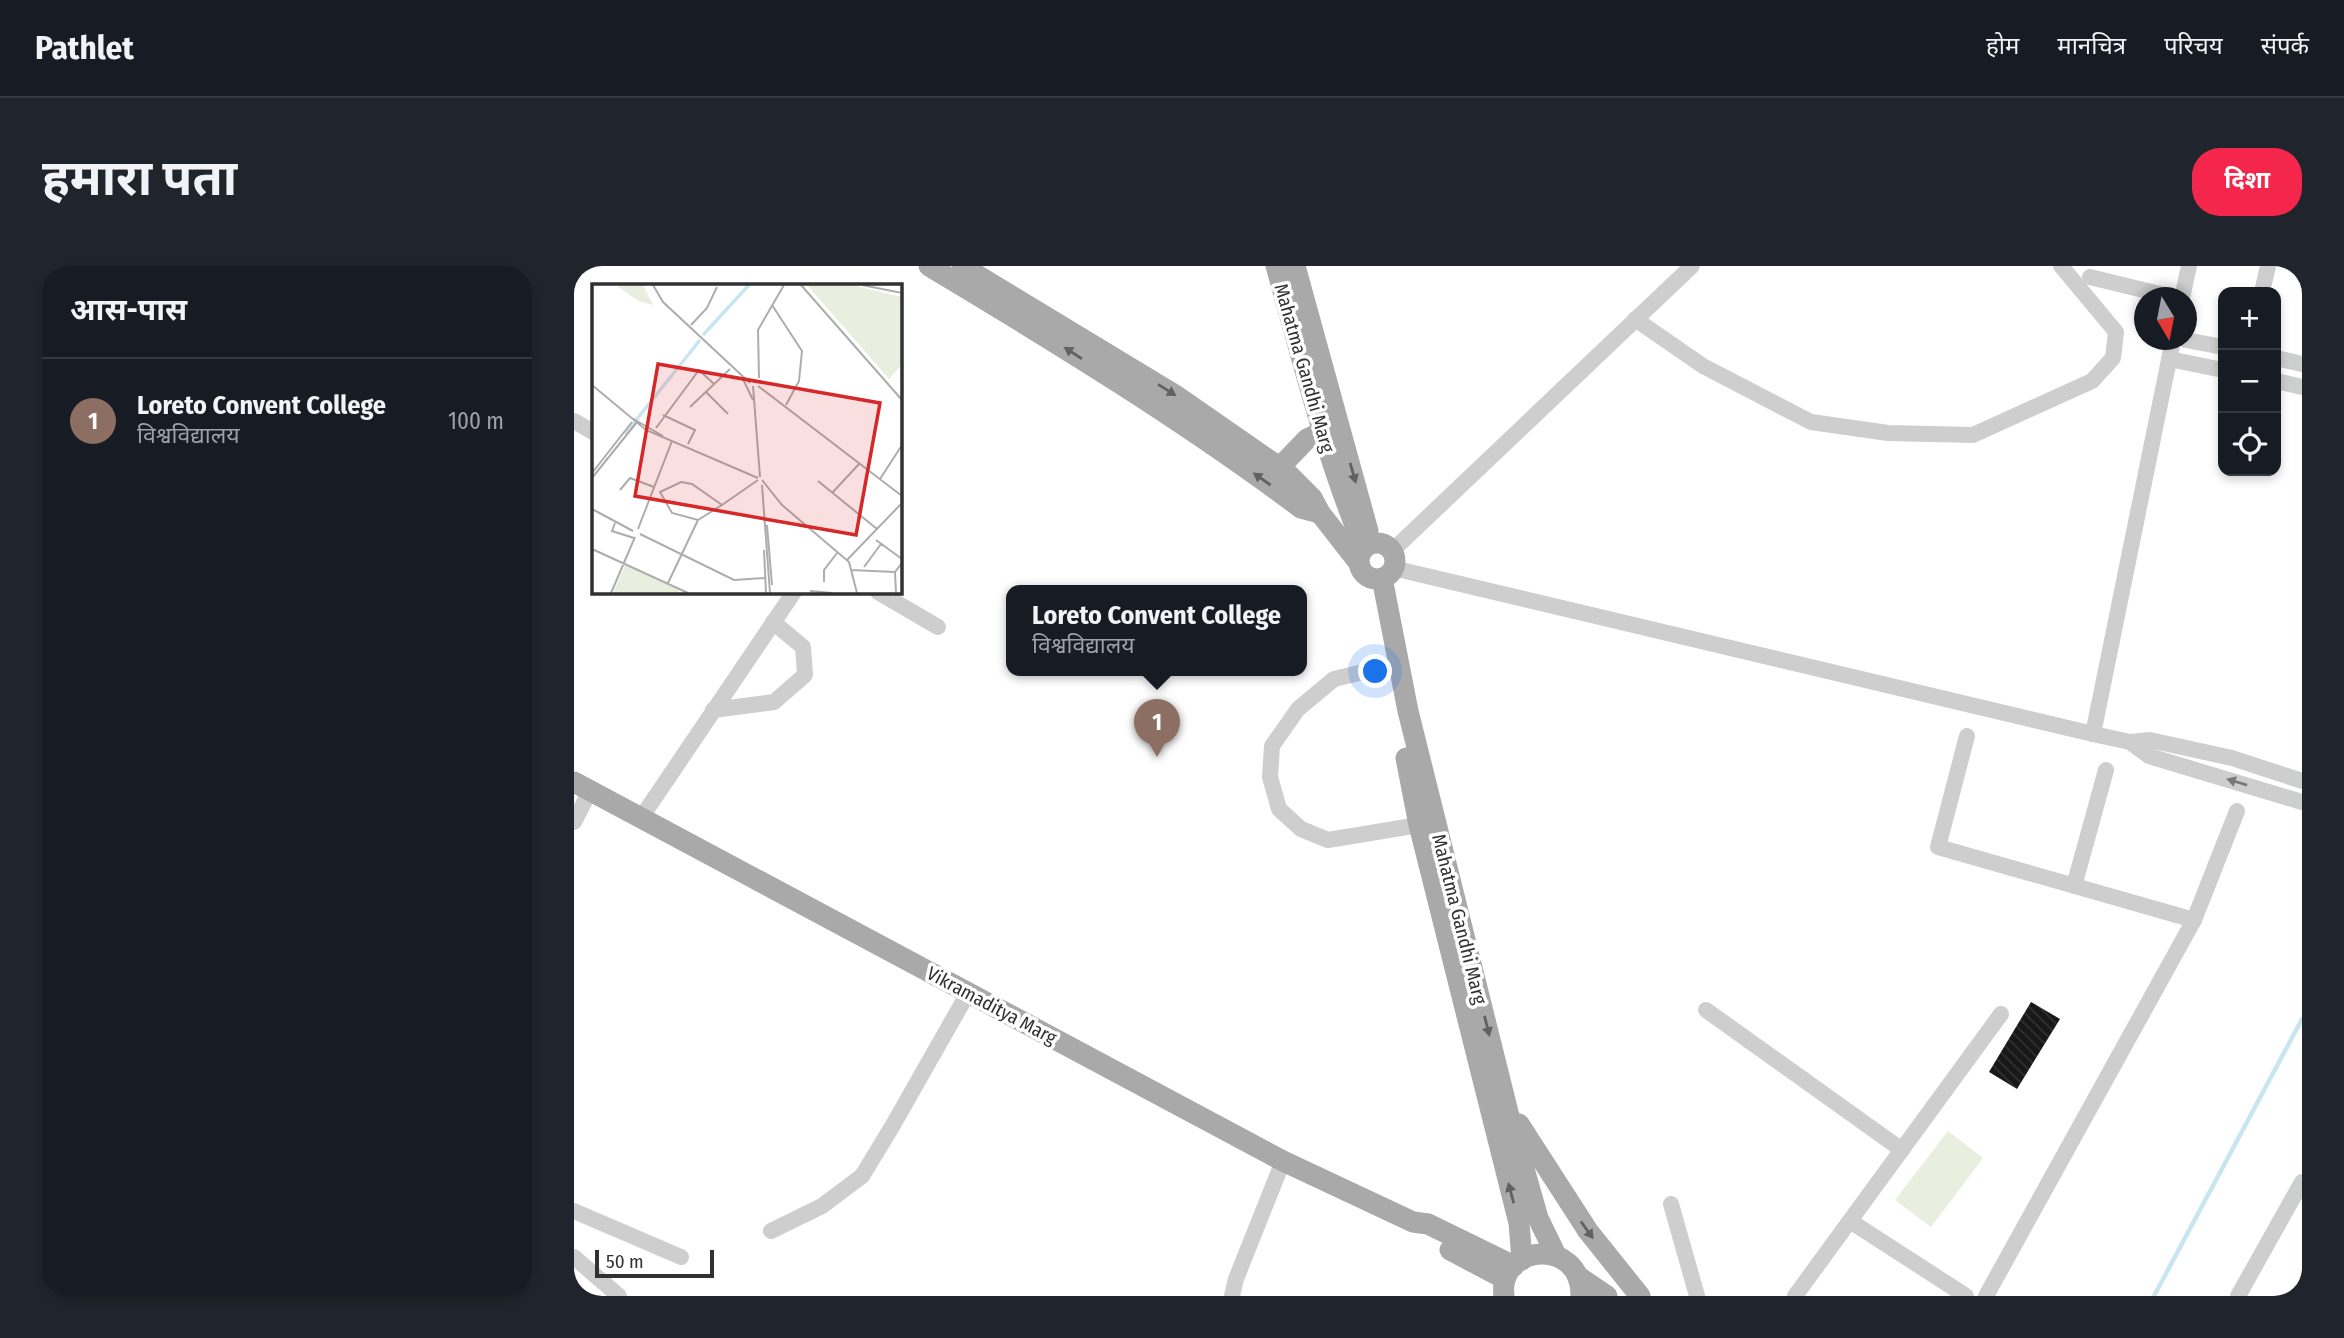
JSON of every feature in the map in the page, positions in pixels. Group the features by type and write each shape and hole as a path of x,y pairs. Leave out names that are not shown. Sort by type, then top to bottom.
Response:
{"main road":[{"path":"929,266 971,278 1175,395 1279,468 1312,498 1320,513 1376,562"},
{"name":"Mahatma Gandhi Marg","path":"1276,266 1343,498 1376,562 1388,666 1419,825 1519,1223 1511,1275"},
{"name":"Mahatma Gandhi Marg","path":"1295,266 1376,562 1408,711 1508,1112 1538,1218 1556,1255"},
{"path":"971,278 1044,335 1169,415 1301,508 1320,513"},
{"path":"1279,468 1307,439 1322,432"},
{"name":"Vikramaditya Marg","path":"582,787 1283,1161 1413,1222 1420,1234 1511,1275"},
{"path":"1508,1112 1519,1124 1588,1231 1640,1296"},
{"path":"1511,1275 1529,1255 1556,1255 1571,1265 1580,1287 1607,1296"}],"street":[{"path":"1376,562 1692,266"},
{"path":"1635,319 1703,366 1811,422 1888,433 1973,435 2092,381 2113,358 2116,332 2061,266"},
{"path":"2184,287 2189,266"},
{"path":"2263,287 2268,266"},
{"path":"2090,277 2134,288"},
{"path":"2197,342 2218,346"},
{"path":"2093,734 2171,350"},
{"path":"2169,359 2218,369"},
{"path":"2281,359 2302,364"},
{"path":"2281,382 2302,387"},
{"path":"574,421 592,431"},
{"path":"1376,562 2093,734 2130,742 2150,740 2232,758 2302,781"},
{"path":"640,818 793,593"},
{"path":"880,593 938,626"},
{"path":"713,710 774,702 805,676 803,647 774,622"},
{"path":"1388,666 1334,679 1298,709 1272,746 1270,777 1279,809 1301,829 1328,840 1419,825"},
{"path":"1968,736 1938,847 2194,920"},
{"path":"2130,742 2149,756 2302,802"},
{"path":"2074,886 2106,770"},
{"path":"574,822 582,787"},
{"path":"1986,1296 2194,920 2237,811"},
{"path":"771,1231 822,1206 862,1177 968,993"},
{"path":"1706,1010 1902,1150"},
{"path":"1795,1296 2001,1014"},
{"path":"1232,1296 1236,1279 1283,1161"},
{"path":"2238,1296 2302,1182"},
{"path":"1671,1204 1697,1296"},
{"path":"574,1211 681,1257"},
{"path":"1850,1221 1966,1296"},
{"path":"574,1257 619,1296"}],"green space":[{"path":"1948,1131 1983,1158 1931,1227 1895,1200"}],"building":[{"path":"2031,1002 2060,1019 2017,1089 1989,1072"}],"waterway":[{"path":"2154,1296 2302,1019"}],"place":[{"name":"Loreto Convent College","path":"1157,757"}]}
